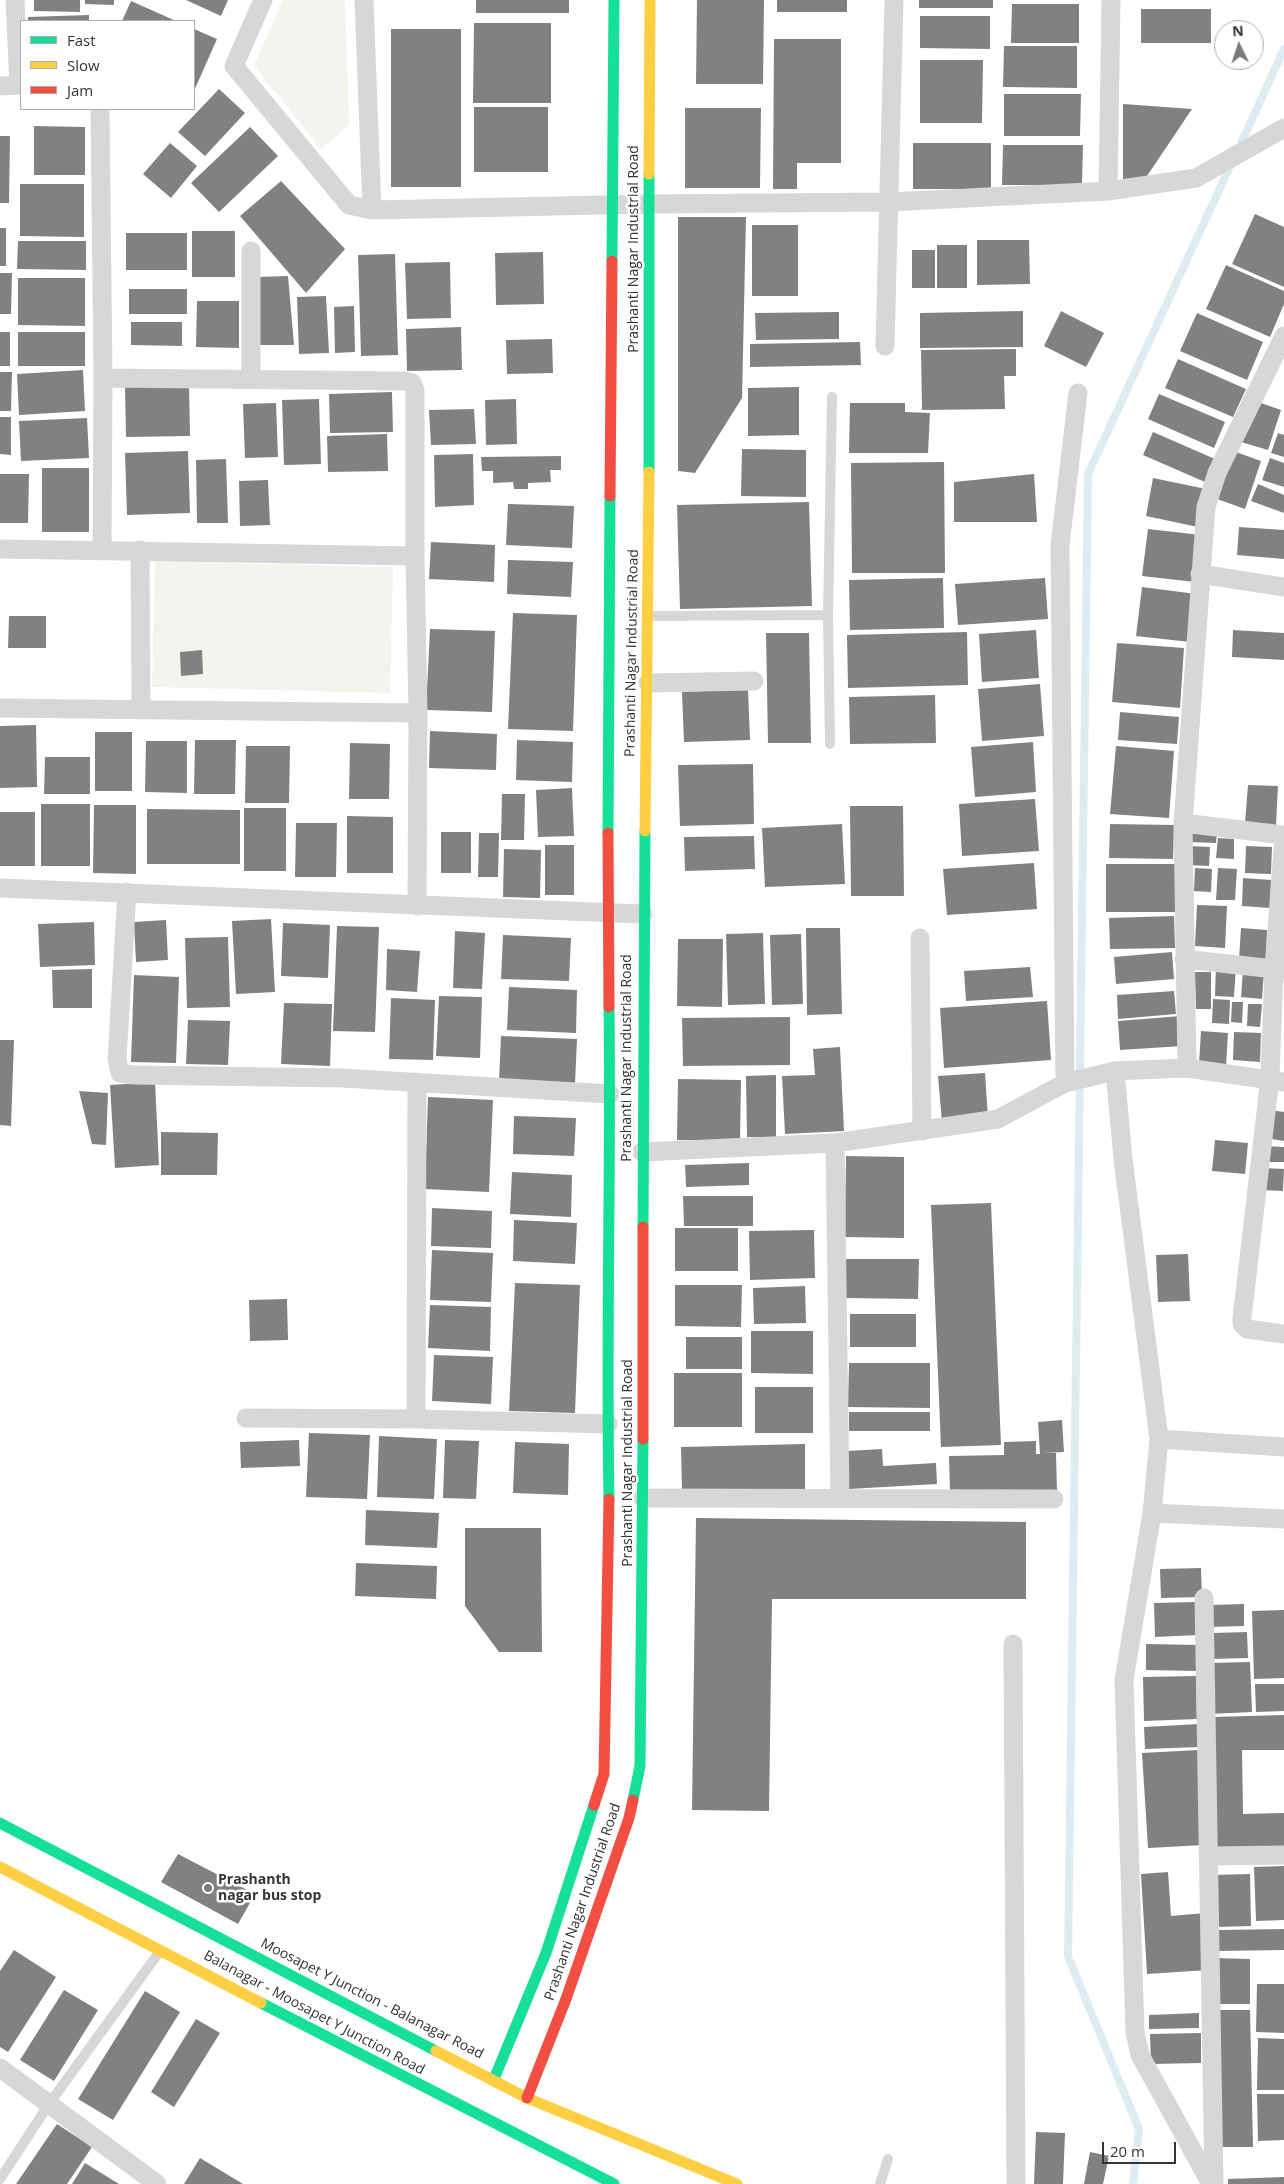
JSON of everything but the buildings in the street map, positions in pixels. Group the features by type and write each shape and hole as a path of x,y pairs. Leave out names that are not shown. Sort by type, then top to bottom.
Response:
{"street":[{"path":"13,85 16,0"},
{"path":"263,0 234,66 349,205 372,210 648,204 888,202 1108,191 1196,178 1284,128"},
{"path":"364,0 372,210"},
{"name":"Prashanti Nagar Industrial Road","path":"494,2079 546,1953 604,1774 610,1527 608,1424 610,1094 607,914 614,0"},
{"name":"Prashanti Nagar Industrial Road","path":"527,2098 566,1999 630,1818 640,1766 643,1498 643,914 648,683 650,0"},
{"path":"885,346 894,0"},
{"path":"1108,191 1111,0"},
{"path":"100,110 103,378 102,549"},
{"path":"251,251 251,379"},
{"path":"1187,1068 1183,823 1206,507 1217,473 1276,368 1284,336"},
{"path":"103,378 405,381 412,384 415,390 414,556 418,713 417,906"},
{"path":"1069,1082 1060,545 1078,392"},
{"path":"0,549 102,549 414,556"},
{"path":"140,550 141,710"},
{"path":"1200,574 1284,587"},
{"path":"648,683 754,681"},
{"path":"0,708 418,713"},
{"path":"1183,823 1284,836 1277,1080 1242,1324 1247,1329 1284,1334"},
{"path":"0,888 643,914"},
{"path":"127,892 117,1059 120,1073 134,1075 342,1078 610,1094"},
{"path":"920,938 922,1131"},
{"path":"1184,959 1279,969"},
{"path":"642,1152 835,1143 998,1119 1069,1082 1115,1071 1187,1068 1277,1080"},
{"path":"1115,1071 1123,1159 1159,1439 1152,1513 1124,1680 1135,2032 1140,2055 1213,2184"},
{"path":"416,1419 417,1082"},
{"path":"835,1143 840,1499"},
{"path":"246,1418 416,1419 608,1424"},
{"path":"1159,1439 1284,1446"},
{"path":"643,1498 1054,1499"},
{"path":"1152,1513 1284,1520"},
{"path":"1204,1598 1213,2184"},
{"path":"1013,1644 1016,2184"},
{"name":"Moosapet Y Junction - Balanagar Road","path":"0,1823 494,2079 527,2098 737,2184"},
{"path":"1209,1856 1284,1855"},
{"name":"Balanagar - Moosapet Y Junction Road","path":"0,1867 600,2181 614,2184"},
{"path":"0,2068 157,2184"}],"lane":[{"path":"830,744 828,615 832,397"},
{"path":"648,616 828,615"},
{"path":"0,2178 49,2104 161,1951"},
{"path":"880,2184 888,2159"}],"shaded area":[{"path":"283,0 345,0 349,125 321,149 254,66"},
{"path":"155,561 393,567 390,693 152,687"}],"waterway":[{"path":"1238,150 1284,49"},
{"path":"1133,2184 1139,2129 1068,1956 1088,474 1232,162"}],"traffic: fast":[{"path":"612,261 614,0"},
{"path":"649,174 649,472"},
{"path":"608,833 610,496"},
{"path":"643,1227 645,831"},
{"path":"609,1007 609,1499"},
{"path":"633,1800 640,1766 643,1439"},
{"path":"494,2079 546,1953 594,1805"},
{"path":"0,1823 436,2051"},
{"path":"261,2003 614,2184"}],"traffic: slow":[{"path":"649,174 650,0"},
{"path":"645,831 649,472"},
{"path":"0,1867 261,2003"},
{"path":"436,2051 527,2098 737,2184"}],"traffic: jam":[{"path":"610,496 612,261"},
{"path":"608,833 609,1007"},
{"path":"643,1227 643,1439"},
{"path":"594,1805 604,1774 609,1499"},
{"path":"527,2098 566,1999 629,1818 633,1800"}],"place":[{"name":"Prashanth nagar bus stop","path":"208,1888"}]}
